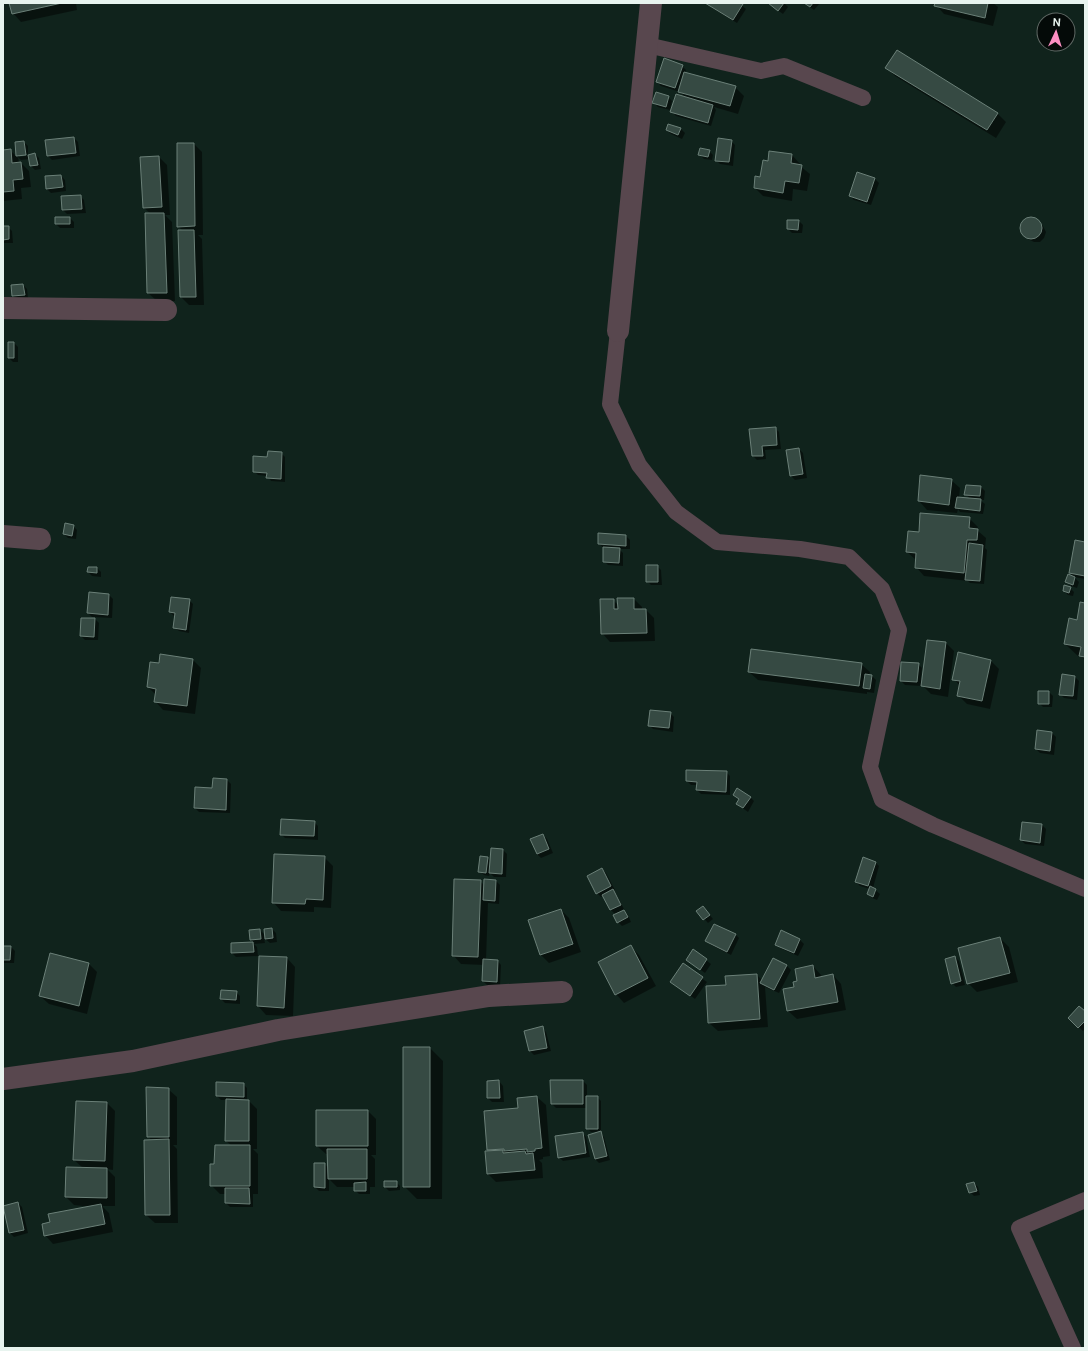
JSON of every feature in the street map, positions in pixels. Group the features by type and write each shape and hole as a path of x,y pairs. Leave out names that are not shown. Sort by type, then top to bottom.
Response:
{"street":[{"path":"618,331 651,3"},
{"path":"3,308 166,310"},
{"path":"3,536 40,539"},
{"path":"3,1079 133,1061 278,1030 489,996 562,992"}],"lane":[{"path":"647,44 761,71 784,66 863,98"},
{"path":"618,331 610,404 639,465 676,512 717,542 800,549 849,557 882,589 898,630 870,767 882,800 933,825 1085,889"},
{"path":"1073,1348 1019,1228 1085,1200"}],"building":[{"path":"9,3 62,3 12,14"},
{"path":"705,3 741,3 743,4 733,20"},
{"path":"768,3 784,3 778,11"},
{"path":"804,3 813,3 810,7"},
{"path":"935,3 988,3 985,18 934,6"},
{"path":"897,50 998,113 987,130 885,68"},
{"path":"664,58 683,65 675,88 656,82"},
{"path":"684,72 736,86 730,106 678,92"},
{"path":"656,92 669,96 666,107 652,103"},
{"path":"676,94 713,105 708,123 670,112"},
{"path":"668,124 681,128 678,135 666,130"},
{"path":"74,137 76,153 47,156 45,140"},
{"path":"718,138 732,140 729,162 715,161"},
{"path":"24,141 26,155 16,156 15,142"},
{"path":"177,143 194,143 195,226 177,227"},
{"path":"700,148 710,150 708,157 698,155"},
{"path":"11,149 12,163 21,162 23,179 13,180 14,191 3,192 3,150"},
{"path":"769,151 792,154 791,163 802,165 799,183 785,181 783,193 754,188 755,176 760,177 763,160 768,161"},
{"path":"35,153 38,165 30,166 28,155"},
{"path":"159,156 162,207 143,208 140,157"},
{"path":"857,172 875,178 867,202 849,196"},
{"path":"61,175 63,187 46,189 45,176"},
{"path":"81,195 82,209 62,210 61,196"},
{"path":"145,213 164,213 167,293 147,293"},
{"path":"55,217 70,217 70,224 55,224"},
{"path":"1031,217 1039,220 1042,228 1039,236 1031,239 1023,236 1020,228 1023,220"},
{"path":"787,220 799,220 798,230 787,229"},
{"path":"3,226 9,226 9,239 3,240"},
{"path":"178,230 194,230 196,297 180,297"},
{"path":"23,284 25,295 12,296 11,285"},
{"path":"8,342 14,342 14,358 8,358"},
{"path":"776,427 777,445 762,446 763,456 752,456 749,429"},
{"path":"799,448 803,474 790,476 786,450"},
{"path":"268,451 282,452 281,479 266,478 267,473 253,472 253,456 267,457"},
{"path":"920,475 952,479 949,505 918,501"},
{"path":"966,485 981,486 980,496 964,495"},
{"path":"957,497 981,499 980,511 955,508"},
{"path":"920,513 970,517 969,528 978,529 977,540 967,540 964,573 915,568 916,553 906,552 908,531 919,532"},
{"path":"65,523 74,525 72,536 63,534"},
{"path":"598,533 626,535 626,546 598,544"},
{"path":"1075,540 1085,542 1085,576 1069,573"},
{"path":"969,543 983,545 980,581 965,580"},
{"path":"603,547 620,548 619,563 603,562"},
{"path":"646,565 658,565 658,582 646,582"},
{"path":"88,567 97,567 97,573 87,572"},
{"path":"1068,574 1075,577 1073,585 1065,582"},
{"path":"1064,585 1071,587 1069,593 1063,591"},
{"path":"89,592 109,594 108,615 87,613"},
{"path":"171,597 190,599 186,630 173,628 175,613 169,612"},
{"path":"617,598 634,598 634,609 646,609 647,633 601,634 600,599 614,599 614,609 618,609"},
{"path":"1080,602 1085,603 1085,657 1079,656 1081,647 1064,644 1069,618 1077,620"},
{"path":"81,618 95,618 94,637 80,636"},
{"path":"927,640 946,642 940,689 921,686"},
{"path":"751,649 862,663 859,686 748,672"},
{"path":"958,652 991,660 982,701 957,696 960,681 952,680"},
{"path":"160,654 193,659 187,706 154,702 156,689 147,687 150,662 159,663"},
{"path":"901,662 919,663 917,682 900,681"},
{"path":"865,674 872,675 870,689 863,688"},
{"path":"1062,674 1075,676 1073,696 1059,695"},
{"path":"1038,691 1049,691 1049,704 1038,704"},
{"path":"650,710 671,712 669,728 648,726"},
{"path":"1037,730 1052,732 1050,751 1035,749"},
{"path":"686,770 727,771 726,792 696,790 697,782 686,781"},
{"path":"213,778 227,779 226,810 194,808 195,787 212,788"},
{"path":"737,788 751,797 743,808 736,804 739,799 733,795"},
{"path":"281,819 315,821 314,836 280,835"},
{"path":"1022,822 1042,824 1040,843 1020,840"},
{"path":"543,834 549,849 537,854 530,839"},
{"path":"491,848 503,849 502,874 489,873"},
{"path":"274,854 325,856 323,900 306,899 305,904 272,903"},
{"path":"480,856 488,857 486,873 478,872"},
{"path":"863,857 876,862 868,886 855,882"},
{"path":"602,868 611,886 596,894 587,876"},
{"path":"454,879 481,880 478,957 452,956"},
{"path":"484,879 496,880 495,901 483,900"},
{"path":"870,886 876,889 873,897 867,894"},
{"path":"613,889 621,905 610,910 602,895"},
{"path":"703,906 710,915 703,920 696,911"},
{"path":"561,909 573,944 540,955 528,920"},
{"path":"624,910 628,917 617,923 613,915"},
{"path":"714,924 736,934 727,952 705,941"},
{"path":"272,928 273,938 265,939 264,929"},
{"path":"260,929 261,939 250,940 249,930"},
{"path":"781,930 800,939 794,953 775,945"},
{"path":"1000,937 1010,973 967,984 958,948"},
{"path":"253,942 254,952 231,953 231,943"},
{"path":"631,945 648,978 615,995 598,962"},
{"path":"3,946 11,946 10,960 3,960"},
{"path":"693,949 707,959 700,970 686,960"},
{"path":"50,953 89,963 79,1006 39,996"},
{"path":"259,956 287,957 284,1008 257,1006"},
{"path":"955,956 961,981 951,984 945,959"},
{"path":"773,958 787,965 774,990 760,983"},
{"path":"483,959 498,960 497,982 482,981"},
{"path":"683,963 703,977 690,996 670,982"},
{"path":"813,965 815,978 833,974 838,1002 787,1011 783,989 794,987 793,982 797,981 795,969"},
{"path":"757,974 760,1019 708,1023 706,986 726,985 725,976"},
{"path":"221,990 237,991 236,1000 220,999"},
{"path":"1079,1006 1085,1011 1085,1021 1078,1028 1068,1018"},
{"path":"543,1026 547,1048 529,1051 524,1031"},
{"path":"403,1047 430,1047 430,1187 403,1187"},
{"path":"499,1080 500,1098 487,1098 487,1081"},
{"path":"550,1080 583,1080 583,1104 551,1104"},
{"path":"216,1082 244,1083 244,1097 216,1096"},
{"path":"146,1087 169,1088 169,1137 147,1137"},
{"path":"537,1096 542,1148 527,1152 527,1149 504,1151 504,1149 487,1150 484,1111 518,1108 517,1098"},
{"path":"586,1096 598,1096 598,1129 586,1129"},
{"path":"226,1099 249,1100 249,1141 225,1141"},
{"path":"76,1101 107,1102 105,1161 73,1160"},
{"path":"316,1110 368,1110 368,1146 316,1146"},
{"path":"601,1131 607,1156 595,1159 588,1135"},
{"path":"583,1132 586,1153 558,1158 555,1136"},
{"path":"169,1139 170,1215 145,1215 144,1140"},
{"path":"215,1145 250,1145 250,1186 210,1186 210,1164 214,1164"},
{"path":"327,1149 367,1149 367,1179 328,1179"},
{"path":"503,1150 503,1153 525,1151 526,1154 533,1153 535,1170 487,1174 485,1151"},
{"path":"314,1163 325,1163 325,1188 314,1187"},
{"path":"66,1167 107,1168 107,1198 65,1197"},
{"path":"384,1181 397,1181 397,1187 384,1187"},
{"path":"366,1182 366,1191 354,1191 354,1183"},
{"path":"974,1182 977,1191 969,1193 966,1184"},
{"path":"225,1188 249,1188 250,1204 225,1203"},
{"path":"18,1202 24,1230 9,1233 3,1206"},
{"path":"101,1204 105,1224 44,1236 42,1224 50,1222 48,1214"}]}
